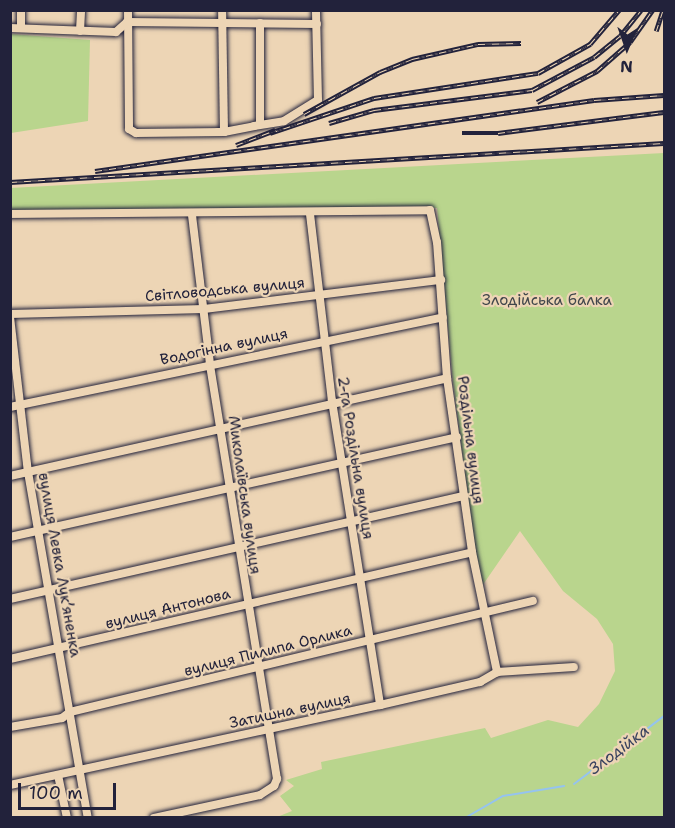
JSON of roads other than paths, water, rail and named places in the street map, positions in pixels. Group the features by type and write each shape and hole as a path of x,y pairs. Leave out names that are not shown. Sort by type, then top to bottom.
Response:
{"street":[{"path":"21,10 21,28"},
{"path":"80,31 81,10"},
{"path":"128,10 129,129 136,133 224,132 260,122 284,121 318,100 316,10"},
{"path":"165,22 166,10"},
{"path":"222,10 224,132"},
{"path":"10,28 116,32 128,22 317,24"},
{"path":"260,23 260,122"},
{"name":"Роздільна вулиця","path":"310,214 430,210 441,280 447,378 457,437 471,552 482,616 497,672"},
{"path":"10,214 310,214"},
{"name":"2-га Роздільна вулиця","path":"310,214 332,401 380,705"},
{"name":"Миколаївська вулиця","path":"154,818 260,795 274,786 277,778 257,667 210,364 192,215"},
{"name":"Світловодська вулиця","path":"10,315 204,309 441,280"},
{"name":"вулиця Левка Лукʼяненка","path":"10,315 14,406 50,590 88,818"},
{"name":"Водогінна вулиця","path":"14,406 324,339 444,317"},
{"path":"10,476 332,401 447,378"},
{"path":"10,537 457,437"},
{"path":"10,599 352,519 464,496"},
{"name":"вулиця Антонова","path":"10,659 60,650 471,552"},
{"name":"вулиця Пилипа Орлика","path":"10,727 62,718 70,712 370,640 482,616 533,601"},
{"name":"Затишна вулиця","path":"10,785 480,682 497,672 574,667"},
{"path":"58,775 67,818"}],"waterway":[{"name":"Злодійка","path":"574,784 664,716"},
{"name":"Злодійка","path":"465,818 503,796 564,786"}],"railway":[{"path":"270,133 374,98 538,73 590,44 619,10"},
{"path":"329,123 374,110 532,90 594,57 620,36 641,10"},
{"path":"537,102 597,71 630,42 652,10"},
{"path":"656,31 663,10"},
{"path":"304,114 380,72 412,59 478,44 521,43"},
{"path":"95,171 594,100 664,95"},
{"path":"462,133 498,133 664,112"},
{"path":"236,145 275,130"},
{"path":"10,182 664,143"}],"park label":[{"name":"Злодійська балка","path":"547,301"}]}
